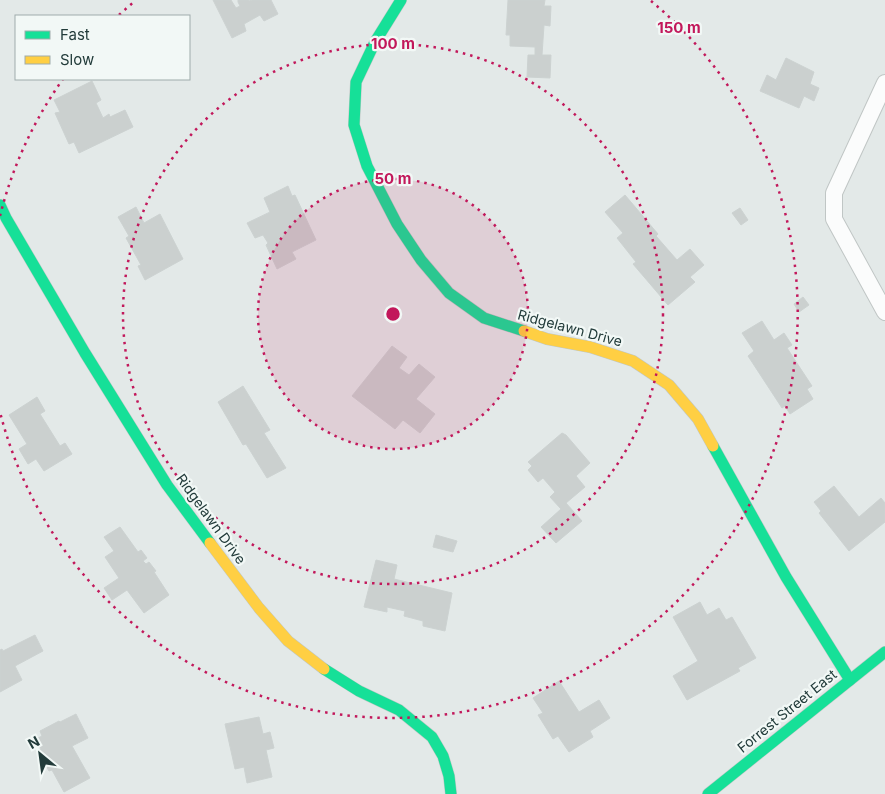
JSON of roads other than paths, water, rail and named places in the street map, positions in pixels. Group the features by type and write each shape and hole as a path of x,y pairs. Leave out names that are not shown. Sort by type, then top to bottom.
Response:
{"street":[{"name":"Ridgelawn Drive","path":"401,0 375,42 356,82 354,125 367,166 397,224 421,260 449,293 484,318 547,339 590,347 632,361 669,386 698,419 786,577 850,680"},
{"path":"885,84 834,193 834,219 885,312"},
{"name":"Ridgelawn Drive","path":"0,206 85,353 167,485 259,608 288,642 323,668 359,691 399,710 432,737 443,756 449,776 451,794"},
{"name":"Forrest Street East","path":"708,794 885,652"}]}
